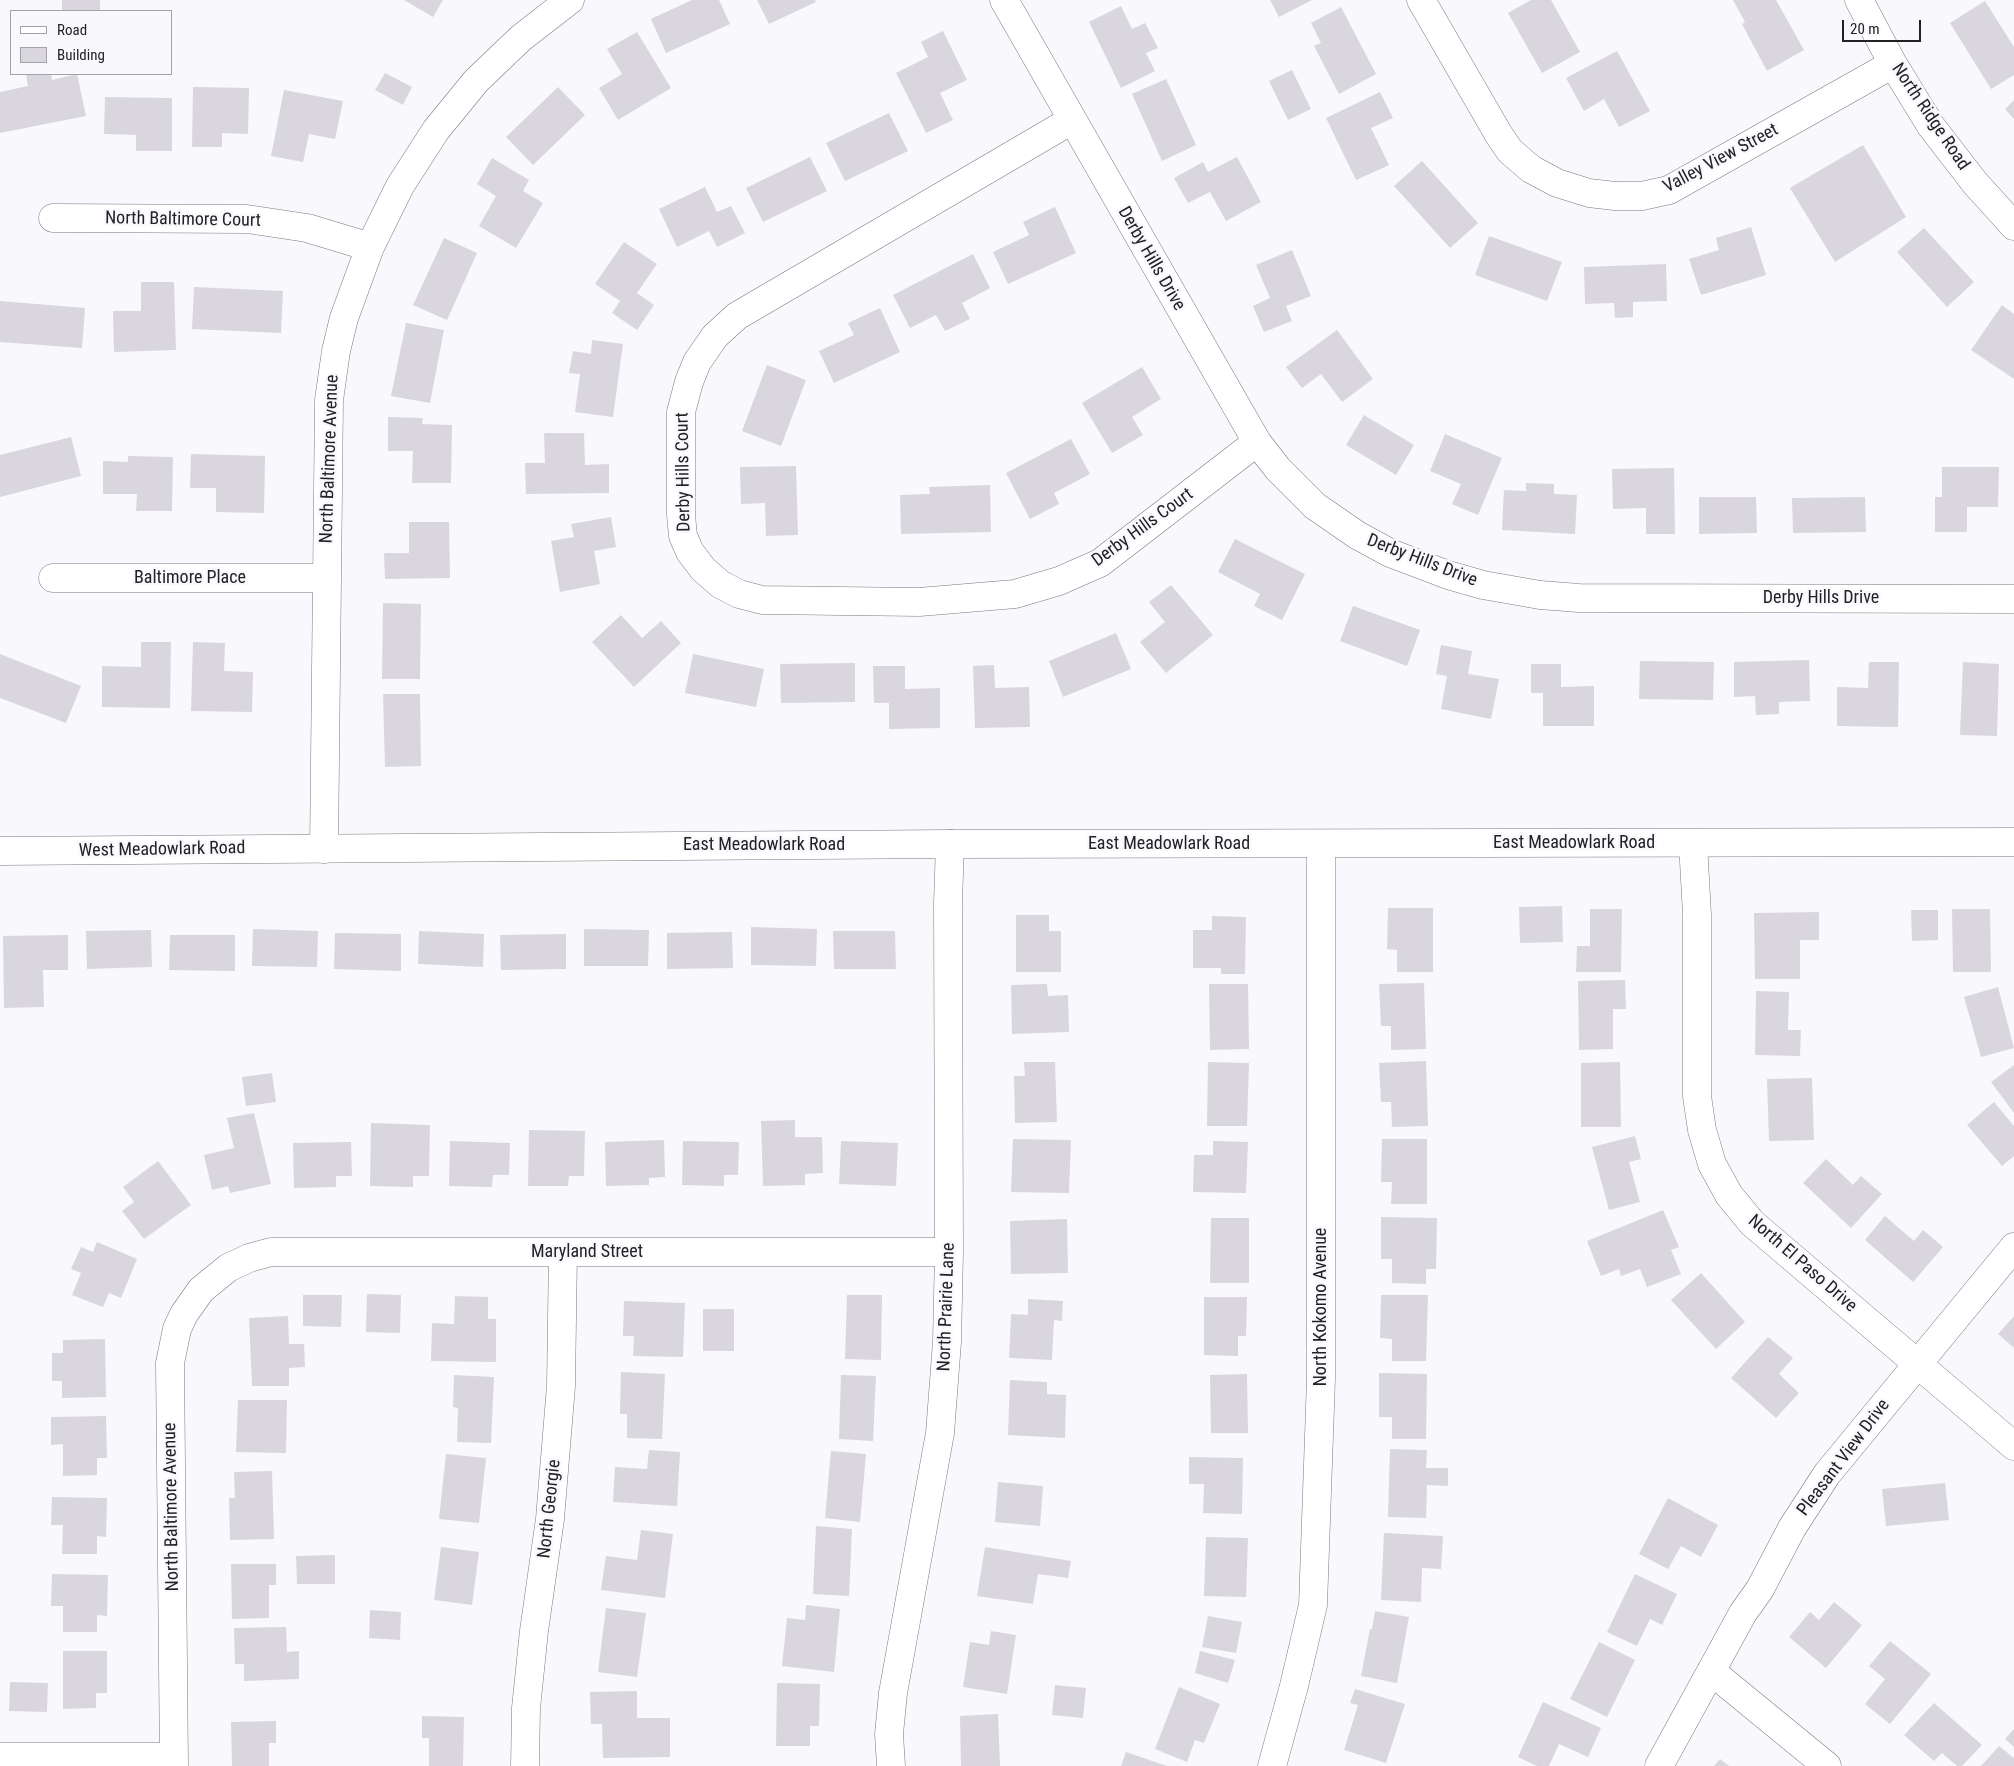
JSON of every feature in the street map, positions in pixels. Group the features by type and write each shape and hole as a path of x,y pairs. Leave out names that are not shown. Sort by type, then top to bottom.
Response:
{"street":[{"name":"North Baltimore Avenue","path":"324,849 329,400 336,351 342,326 370,247 400,186 447,116 476,81 514,44 570,0"},
{"name":"Derby Hills Drive","path":"1004,0 1257,442 1278,469 1315,506 1357,535 1390,553 1448,575 1483,585 1540,595 1579,598 2014,599"},
{"name":"Valley View Street","path":"1421,0 1498,135 1510,151 1531,169 1557,183 1590,193 1614,196 1642,196 1669,190 1894,64"},
{"name":"North Ridge Road","path":"1859,0 1931,126 1975,183 2014,226"},
{"name":"Derby Hills Court","path":"1072,120 737,316 715,336 697,362 688,382 681,412 681,515 683,536 690,552 703,569 720,584 739,594 762,600 919,602 1015,594 1059,582 1100,563 1257,442"},
{"name":"North Baltimore Court","path":"53,218 247,219 307,228 370,247"},
{"name":"Baltimore Place","path":"53,578 326,578"},
{"name":"East Meadowlark Road","path":"324,849 950,844 2014,842"},
{"name":"North El Paso Drive","path":"1692,843 1697,915 1697,1096 1702,1130 1712,1164 1729,1195 1752,1223 2014,1446"},
{"name":"North Prairie Lane","path":"891,1766 890,1734 893,1693 940,1433 947,1342 949,1252 948,903 950,844"},
{"name":"North Kokomo Avenue","path":"1272,1766 1294,1686 1313,1605 1321,1379 1321,844"},
{"name":"West Meadowlark Road","path":"0,852 324,849"},
{"name":"Pleasant View Drive","path":"1659,1766 1743,1613 1760,1589 1792,1528 1827,1474 2014,1247"},
{"name":"Maryland Street","path":"228,1268 249,1258 271,1252 949,1252"},
{"name":"North Georgie","path":"525,1766 526,1708 534,1631 550,1518 562,1386 563,1252"},
{"name":"North Baltimore Avenue","path":"174,1761 170,1363 177,1329 184,1314 201,1290 228,1268"},
{"path":"1711,1671 1827,1766"},
{"path":"0,1757 174,1761"}],"building":[{"path":"62,0 100,0 100,10 62,10"},
{"path":"404,0 443,0 433,17"},
{"path":"692,0 719,0 730,24 666,53 651,19"},
{"path":"757,0 815,0 816,2 769,24"},
{"path":"1270,0 1312,0 1279,17"},
{"path":"1531,0 1551,0 1580,52 1542,73 1508,13"},
{"path":"1733,0 1776,0 1804,50 1767,71 1742,24 1745,22"},
{"path":"1985,1 2014,47 2014,75 1991,89 1950,23"},
{"path":"1121,6 1132,29 1145,23 1158,48 1146,53 1155,71 1121,88 1089,22"},
{"path":"1341,7 1376,74 1339,94 1314,46 1321,43 1311,23"},
{"path":"943,31 967,80 940,93 953,120 926,133 896,73 928,57 921,42"},
{"path":"637,32 671,88 618,120 599,88 622,74 607,49"},
{"path":"1617,51 1650,111 1619,127 1604,99 1584,111 1566,78"},
{"path":"1292,70 1311,109 1288,120 1269,81"},
{"path":"385,73 412,87 403,105 375,90"},
{"path":"26,75 51,75 52,80 77,75 86,116 0,133 0,92 28,86"},
{"path":"1166,79 1196,145 1162,161 1132,94"},
{"path":"193,87 249,88 248,134 222,133 222,147 192,147"},
{"path":"558,87 585,115 533,165 506,137"},
{"path":"284,90 343,101 335,139 309,134 303,162 271,156"},
{"path":"1380,92 1393,118 1371,128 1389,165 1356,180 1326,118"},
{"path":"105,97 172,98 172,151 136,151 136,135 104,134"},
{"path":"2014,100 2014,119 2005,109"},
{"path":"889,113 908,151 845,181 826,143"},
{"path":"1863,145 1906,217 1835,262 1790,188"},
{"path":"810,157 827,191 763,222 746,188"},
{"path":"1237,157 1261,202 1226,221 1210,192 1188,203 1174,178 1203,162 1208,172"},
{"path":"492,158 529,180 523,191 543,203 516,248 479,226 496,196 477,184"},
{"path":"1422,161 1478,223 1450,248 1394,186"},
{"path":"705,187 717,212 731,206 745,233 717,247 709,231 677,247 659,209"},
{"path":"1055,207 1076,253 1008,284 993,252 1029,235 1023,222"},
{"path":"1751,227 1766,275 1701,295 1689,259 1719,250 1716,238"},
{"path":"1924,228 1974,282 1947,307 1897,252"},
{"path":"1489,236 1562,262 1547,301 1475,275"},
{"path":"444,238 477,253 447,320 413,305"},
{"path":"624,242 657,264 637,293 654,305 637,330 612,313 620,301 595,284"},
{"path":"1292,250 1311,296 1286,306 1292,321 1264,332 1253,306 1270,298 1256,265"},
{"path":"973,254 990,288 962,303 970,319 945,331 936,315 910,328 893,295"},
{"path":"1666,264 1667,301 1633,302 1633,317 1615,318 1614,303 1585,304 1584,267"},
{"path":"141,282 174,282 176,350 114,352 113,311 141,311"},
{"path":"194,287 283,291 281,333 192,329"},
{"path":"0,301 85,308 82,348 0,342"},
{"path":"2002,305 2014,314 2014,379 1971,350"},
{"path":"880,308 900,352 834,383 819,351 854,335 848,323"},
{"path":"406,323 444,330 430,403 391,396"},
{"path":"1337,330 1373,379 1342,402 1321,374 1302,388 1286,367"},
{"path":"592,340 623,344 613,417 575,412 580,374 569,373 573,351 591,354"},
{"path":"767,365 806,380 781,446 742,431"},
{"path":"1142,367 1161,399 1132,417 1143,435 1112,453 1082,403"},
{"path":"1364,415 1414,445 1396,475 1346,445"},
{"path":"388,417 423,418 422,424 452,425 451,483 412,483 413,451 388,451"},
{"path":"544,433 584,433 585,465 609,464 609,493 526,494 525,463 545,463"},
{"path":"1445,434 1502,458 1478,515 1452,504 1461,484 1430,471"},
{"path":"71,437 81,476 0,497 0,455"},
{"path":"1071,439 1090,474 1054,493 1059,504 1030,519 1006,473"},
{"path":"191,454 265,456 264,513 216,512 216,488 190,488"},
{"path":"128,456 173,457 172,511 136,511 137,494 103,494 103,461 128,462"},
{"path":"796,466 798,535 766,536 765,503 741,504 740,467"},
{"path":"1942,467 1999,467 1998,507 1967,507 1967,532 1935,532 1935,497 1942,497"},
{"path":"1674,468 1675,534 1646,534 1646,508 1613,509 1612,469"},
{"path":"1526,483 1554,484 1554,494 1577,495 1575,534 1502,530 1504,490 1526,491"},
{"path":"990,485 991,532 901,534 900,495 930,494 929,487"},
{"path":"1699,497 1756,497 1757,533 1699,534"},
{"path":"1865,497 1866,532 1793,533 1792,498"},
{"path":"611,517 616,547 594,551 600,584 560,592 551,541 574,537 571,524"},
{"path":"409,522 449,522 450,578 385,579 384,553 409,553"},
{"path":"1235,539 1305,574 1282,620 1254,606 1260,594 1218,572"},
{"path":"1171,585 1213,635 1166,673 1140,642 1165,622 1149,602"},
{"path":"383,603 421,604 420,679 382,679"},
{"path":"1353,606 1420,630 1407,666 1340,641"},
{"path":"621,615 642,638 661,621 681,643 634,687 592,642"},
{"path":"1116,633 1131,669 1063,697 1049,661"},
{"path":"141,642 171,642 170,708 102,707 102,666 141,667"},
{"path":"193,642 225,643 224,671 253,672 252,712 191,711"},
{"path":"1441,645 1472,651 1468,674 1499,679 1491,719 1441,709 1447,676 1436,674"},
{"path":"0,654 81,686 66,723 0,698"},
{"path":"693,654 764,669 756,707 685,693"},
{"path":"1809,660 1810,701 1779,702 1779,714 1756,715 1755,696 1734,697 1734,662"},
{"path":"1640,661 1714,662 1713,700 1639,699"},
{"path":"1869,662 1899,662 1898,727 1837,726 1837,687 1868,688"},
{"path":"1963,662 1999,664 1997,736 1960,735"},
{"path":"855,663 855,702 781,703 780,664"},
{"path":"1531,664 1561,664 1561,687 1594,686 1594,726 1543,726 1543,693 1531,693"},
{"path":"994,665 995,688 1029,687 1030,727 975,728 973,666"},
{"path":"873,666 905,666 905,689 940,688 940,728 889,729 889,703 874,703"},
{"path":"383,694 420,694 421,766 385,767"},
{"path":"1562,906 1563,942 1520,943 1519,907"},
{"path":"1388,908 1433,908 1433,972 1397,972 1397,950 1387,949"},
{"path":"1590,909 1622,909 1621,972 1576,972 1577,946 1590,946"},
{"path":"1952,909 1990,909 1991,972 1953,972"},
{"path":"1911,910 1938,910 1938,940 1912,941"},
{"path":"1819,912 1819,940 1800,940 1800,979 1755,979 1754,913"},
{"path":"1016,915 1049,915 1049,931 1061,931 1061,972 1016,972"},
{"path":"1212,916 1246,917 1245,974 1221,974 1221,968 1193,968 1193,930 1212,930"},
{"path":"751,927 817,929 816,966 751,965"},
{"path":"253,929 318,931 317,967 252,966"},
{"path":"584,929 649,930 648,966 584,966"},
{"path":"151,930 152,967 87,969 86,931"},
{"path":"419,931 484,934 483,967 418,964"},
{"path":"833,931 895,931 896,969 834,969"},
{"path":"732,932 733,968 667,969 667,933"},
{"path":"335,933 401,934 401,971 334,969"},
{"path":"566,934 566,969 501,970 500,935"},
{"path":"68,935 68,970 43,970 44,1007 4,1008 3,936"},
{"path":"170,935 235,935 235,971 169,970"},
{"path":"1625,980 1626,1009 1613,1009 1613,1049 1579,1050 1578,981"},
{"path":"1424,983 1426,1049 1391,1050 1391,1026 1381,1026 1379,984"},
{"path":"1047,984 1048,996 1068,995 1069,1032 1012,1034 1011,985"},
{"path":"1209,984 1248,984 1249,1049 1210,1050"},
{"path":"1998,987 2014,1048 1981,1057 1964,997"},
{"path":"1756,991 1789,992 1788,1030 1801,1030 1800,1056 1755,1055"},
{"path":"1426,1061 1428,1126 1392,1127 1391,1102 1381,1102 1379,1063"},
{"path":"1024,1062 1055,1062 1057,1122 1015,1123 1014,1076 1025,1076"},
{"path":"1208,1062 1249,1063 1247,1126 1207,1126"},
{"path":"1620,1062 1621,1127 1581,1127 1581,1063"},
{"path":"2014,1065 2014,1113 1991,1082"},
{"path":"272,1073 276,1102 246,1106 242,1077"},
{"path":"1812,1078 1814,1140 1769,1141 1767,1079"},
{"path":"1994,1102 2014,1126 2014,1156 2002,1166 1967,1125"},
{"path":"254,1113 271,1184 230,1193 228,1186 212,1190 204,1155 234,1148 227,1118"},
{"path":"795,1120 795,1137 822,1137 823,1173 805,1174 805,1185 763,1186 761,1121"},
{"path":"371,1123 430,1125 429,1176 413,1176 413,1187 370,1186"},
{"path":"529,1130 585,1131 584,1176 569,1176 568,1186 528,1186"},
{"path":"1635,1136 1641,1159 1629,1162 1640,1202 1609,1210 1592,1147"},
{"path":"1013,1139 1071,1140 1069,1193 1011,1192"},
{"path":"1382,1139 1427,1139 1427,1204 1391,1204 1392,1182 1381,1182"},
{"path":"664,1140 665,1177 649,1178 649,1185 606,1186 605,1142"},
{"path":"450,1141 510,1143 509,1175 493,1175 492,1187 449,1186"},
{"path":"683,1141 739,1142 738,1175 724,1175 724,1186 682,1185"},
{"path":"841,1141 898,1143 896,1186 839,1184"},
{"path":"1213,1141 1248,1142 1246,1193 1193,1192 1194,1155 1213,1155"},
{"path":"351,1142 352,1176 336,1176 336,1187 294,1188 293,1143"},
{"path":"1826,1159 1853,1185 1861,1176 1882,1194 1851,1228 1803,1183"},
{"path":"158,1161 191,1205 144,1239 122,1211 134,1202 123,1187"},
{"path":"1663,1210 1679,1247 1671,1250 1681,1274 1647,1287 1640,1269 1621,1276 1619,1269 1601,1276 1587,1241"},
{"path":"1885,1216 1914,1241 1923,1230 1943,1247 1913,1282 1865,1240"},
{"path":"1381,1217 1437,1218 1436,1269 1426,1269 1426,1284 1392,1283 1392,1259 1381,1259"},
{"path":"1211,1218 1249,1218 1249,1283 1210,1283"},
{"path":"1067,1219 1068,1273 1011,1274 1010,1221"},
{"path":"97,1242 137,1259 121,1298 109,1293 103,1307 72,1295 81,1273 71,1269 81,1247 93,1252"},
{"path":"1701,1273 1745,1322 1716,1349 1671,1300"},
{"path":"367,1294 401,1295 400,1333 366,1332"},
{"path":"303,1295 342,1295 341,1327 303,1326"},
{"path":"847,1295 882,1295 881,1360 845,1359"},
{"path":"1381,1295 1428,1295 1426,1361 1392,1361 1392,1339 1380,1338"},
{"path":"455,1296 488,1297 488,1319 496,1319 496,1362 431,1361 432,1323 454,1324"},
{"path":"1204,1297 1247,1297 1246,1336 1238,1336 1238,1356 1204,1355"},
{"path":"1028,1299 1063,1301 1062,1321 1054,1320 1052,1360 1009,1358 1011,1314 1028,1315"},
{"path":"624,1301 685,1303 683,1357 633,1356 634,1336 623,1336"},
{"path":"703,1309 734,1309 734,1351 703,1351"},
{"path":"288,1316 289,1344 304,1344 305,1367 289,1368 289,1386 252,1386 249,1318"},
{"path":"2014,1316 2014,1348 1998,1334"},
{"path":"1768,1337 1793,1358 1779,1374 1799,1393 1776,1418 1731,1378"},
{"path":"105,1339 106,1397 62,1398 62,1381 52,1381 52,1353 63,1353 63,1340"},
{"path":"621,1372 665,1374 662,1439 627,1438 627,1414 620,1414"},
{"path":"1379,1373 1427,1374 1426,1439 1392,1439 1392,1417 1379,1417"},
{"path":"1247,1374 1248,1433 1211,1433 1210,1375"},
{"path":"454,1375 494,1377 491,1443 457,1442 458,1408 453,1407"},
{"path":"841,1375 876,1376 873,1441 839,1439"},
{"path":"1010,1380 1047,1382 1047,1394 1066,1395 1065,1438 1008,1435"},
{"path":"238,1400 287,1400 286,1453 236,1452"},
{"path":"106,1416 107,1458 97,1458 97,1475 63,1476 63,1444 51,1445 51,1417"},
{"path":"1390,1449 1427,1450 1426,1468 1448,1468 1448,1486 1427,1485 1426,1518 1388,1517"},
{"path":"649,1450 680,1452 677,1506 613,1502 615,1467 647,1469"},
{"path":"831,1451 866,1454 860,1522 825,1518"},
{"path":"446,1454 486,1458 479,1523 439,1519"},
{"path":"1189,1457 1243,1458 1242,1514 1203,1513 1204,1484 1189,1484"},
{"path":"272,1471 274,1539 230,1540 229,1498 235,1498 234,1472"},
{"path":"998,1482 1043,1486 1040,1526 995,1522"},
{"path":"1945,1483 1949,1520 1886,1526 1882,1489"},
{"path":"52,1497 107,1498 106,1537 97,1536 97,1554 62,1554 63,1525 51,1525"},
{"path":"1668,1498 1718,1525 1701,1557 1681,1546 1668,1569 1639,1554"},
{"path":"816,1526 852,1529 849,1596 813,1594"},
{"path":"641,1530 673,1534 665,1598 601,1590 606,1556 637,1560"},
{"path":"1384,1533 1443,1536 1441,1569 1422,1568 1421,1602 1381,1600"},
{"path":"1206,1537 1248,1538 1246,1597 1204,1596"},
{"path":"441,1547 479,1552 472,1605 434,1600"},
{"path":"985,1547 1071,1561 1068,1578 1038,1574 1033,1604 977,1596"},
{"path":"335,1555 335,1584 297,1584 296,1556"},
{"path":"231,1564 276,1564 276,1585 269,1585 269,1618 232,1619"},
{"path":"52,1574 108,1575 107,1616 97,1615 97,1632 63,1632 63,1606 51,1606"},
{"path":"1635,1574 1677,1594 1662,1625 1650,1619 1637,1646 1607,1632"},
{"path":"1834,1602 1862,1625 1826,1668 1789,1637 1810,1612 1819,1620"},
{"path":"806,1605 840,1609 834,1672 782,1666 787,1618 805,1620"},
{"path":"606,1608 646,1613 637,1677 598,1672"},
{"path":"370,1610 401,1612 400,1640 369,1638"},
{"path":"1375,1611 1409,1617 1397,1683 1361,1676"},
{"path":"1208,1616 1242,1622 1236,1653 1202,1647"},
{"path":"286,1627 287,1652 299,1651 299,1679 244,1681 244,1664 235,1664 234,1628"},
{"path":"991,1631 1016,1635 1007,1694 963,1687 970,1642 989,1645"},
{"path":"1890,1641 1931,1674 1890,1724 1865,1704 1885,1679 1869,1666"},
{"path":"1599,1642 1635,1660 1607,1717 1570,1699"},
{"path":"63,1651 107,1651 107,1693 96,1693 96,1708 63,1709"},
{"path":"1200,1651 1235,1660 1228,1683 1195,1673"},
{"path":"10,1682 48,1683 47,1712 9,1711"},
{"path":"777,1683 820,1684 819,1726 810,1726 810,1746 776,1746"},
{"path":"1055,1685 1086,1688 1083,1718 1052,1715"},
{"path":"1179,1687 1220,1704 1204,1743 1195,1740 1187,1762 1155,1749"},
{"path":"1355,1689 1405,1704 1386,1763 1344,1750 1358,1705 1350,1703"},
{"path":"637,1691 637,1718 670,1718 670,1757 603,1758 602,1724 591,1724 590,1692"},
{"path":"1543,1702 1601,1728 1588,1757 1559,1744 1549,1766 1537,1766 1518,1757"},
{"path":"1934,1703 1982,1745 1962,1766 1957,1766 1942,1753 1934,1761 1904,1735"},
{"path":"998,1714 1000,1766 961,1766 960,1716"},
{"path":"422,1716 464,1717 463,1766 429,1766 429,1738 422,1738"},
{"path":"276,1721 276,1743 269,1743 269,1766 232,1766 231,1722"},
{"path":"2014,1729 2014,1747 2005,1739"},
{"path":"1999,1746 2014,1758 2014,1766 1981,1766"},
{"path":"1126,1752 1167,1766 1121,1766"},
{"path":"1720,1759 1729,1766 1714,1766"}]}
